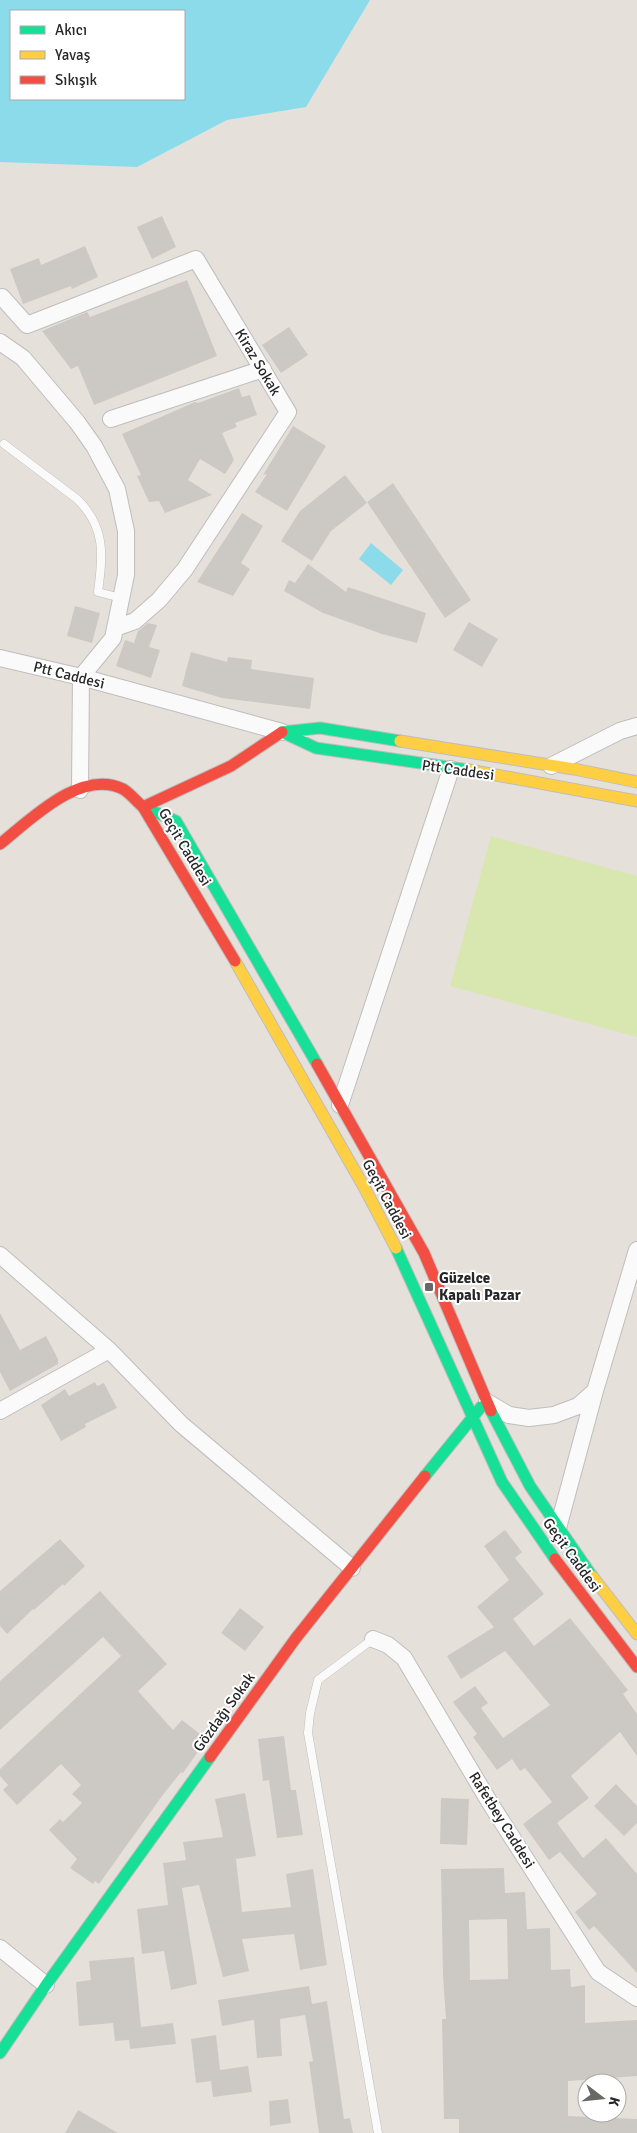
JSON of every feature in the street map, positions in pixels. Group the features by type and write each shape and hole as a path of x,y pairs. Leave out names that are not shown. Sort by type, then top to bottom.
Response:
{"main road":[{"name":"Ptt Caddesi","path":"282,732 320,728 637,782"},
{"name":"Ptt Caddesi","path":"282,732 316,748 560,786 637,801"},
{"path":"0,844 55,799 97,783 124,789 143,807 231,766 282,732"},
{"name":"Geçit Caddesi","path":"143,807 176,821 272,984 424,1253 499,1429 530,1486 582,1563 637,1634"},
{"name":"Geçit Caddesi","path":"143,807 211,918 364,1187 409,1274 502,1482 540,1537 637,1667"},
{"name":"Gözdağı Sokak","path":"0,2052 46,1985 296,1638 473,1415 487,1402"}],"street":[{"name":"Kiraz Sokak","path":"2,297 27,325 196,258 288,412 185,569 159,600 134,621 115,628"},
{"path":"0,342 24,358 77,422 94,446 117,489 126,531 126,576 113,638 81,677 80,790"},
{"path":"111,419 263,369"},
{"name":"Ptt Caddesi","path":"0,658 81,677 282,732"},
{"path":"551,766 620,731 637,726"},
{"path":"340,1105 451,769"},
{"path":"558,1528 595,1391 637,1250"},
{"path":"0,1255 109,1350 181,1424 352,1568"},
{"path":"1,1409 109,1350"},
{"path":"487,1402 509,1415 529,1418 554,1415 578,1406 595,1391"},
{"name":"Rafetbey Caddesi","path":"373,1639 388,1645 404,1658 490,1803 598,1972 637,1998"},
{"path":"0,1948 46,1985"}],"lane":[{"path":"4,444 86,507 98,527 100,538 98,592 121,598"},
{"path":"373,1639 318,1680 310,1713 308,1733 378,2133"}],"green space":[{"path":"491,836 637,876 637,1037 450,986"}],"water":[{"path":"0,0 370,0 306,107 227,120 137,167 0,162"},
{"path":"371,543 403,570 391,585 359,559"}],"building":[{"path":"162,216 176,247 152,259 137,227"},
{"path":"85,246 98,277 72,289 71,286 23,304 10,269 39,258 41,265"},
{"path":"187,280 217,356 94,405 78,366 71,369 42,331 87,312 90,317"},
{"path":"289,327 308,355 281,373 262,345"},
{"path":"239,388 242,397 250,395 257,415 235,423 237,427 222,433 234,460 225,474 200,459 188,480 212,495 165,513 159,501 149,502 137,476 141,475 122,434 195,402 198,403"},
{"path":"293,426 326,446 287,511 255,492 267,474 263,475"},
{"path":"345,475 367,503 331,531 312,561 281,541 300,511"},
{"path":"393,483 471,600 445,618 367,502"},
{"path":"242,513 263,526 241,563 250,569 233,596 197,582"},
{"path":"308,564 346,592 348,587 426,613 417,643 382,634 323,613 284,591 289,580 295,583"},
{"path":"75,606 100,613 92,643 67,636"},
{"path":"469,622 498,639 482,667 453,650"},
{"path":"148,623 157,625 149,647 160,650 151,678 116,666 125,640 134,643 138,631"},
{"path":"191,652 227,662 228,657 252,660 251,669 314,678 310,709 222,698 182,686"},
{"path":"0,1313 20,1350 46,1336 58,1359 58,1364 10,1391 0,1372"},
{"path":"95,1382 97,1386 104,1383 117,1408 85,1424 86,1427 61,1441 41,1405 65,1389 69,1396"},
{"path":"505,1530 522,1552 515,1558 544,1594 513,1619 534,1646 570,1618 628,1690 623,1694 637,1714 637,1756 620,1732 571,1776 589,1798 557,1823 583,1858 606,1838 637,1874 637,1973 594,1926 589,1930 575,1912 597,1894 560,1852 549,1860 523,1824 552,1802 525,1768 520,1771 512,1759 497,1770 473,1737 477,1734 453,1702 475,1686 488,1703 481,1708 503,1738 550,1705 505,1651 461,1679 447,1656 494,1627 477,1607 509,1580 484,1546"},
{"path":"60,1539 85,1566 64,1586 63,1584 33,1609 7,1634 0,1626 0,1591"},
{"path":"100,1591 167,1664 138,1691 173,1730 182,1720 200,1734 197,1738 204,1743 183,1773 181,1772 162,1796 99,1884 95,1881 93,1884 70,1868 77,1859 49,1830 60,1819 63,1822 82,1803 72,1794 81,1785 61,1764 17,1805 3,1790 8,1785 0,1776 0,1769 121,1656 103,1637 0,1730 0,1681"},
{"path":"240,1608 264,1627 245,1651 221,1633"},
{"path":"284,1736 291,1790 296,1790 303,1835 277,1838 269,1780 263,1781 258,1739"},
{"path":"616,1784 637,1806 637,1823 624,1836 594,1806"},
{"path":"245,1793 256,1856 236,1859 242,1912 291,1907 286,1874 313,1869 327,1965 300,1970 294,1934 242,1939 249,1971 223,1977 199,1885 182,1888 197,1984 171,1990 164,1951 142,1954 137,1909 168,1905 163,1863 186,1860 183,1842 223,1837 215,1799"},
{"path":"441,1798 469,1799 467,1845 440,1844"},
{"path":"504,1868 505,1893 525,1892 527,1929 550,1928 551,1970 570,1969 571,1987 585,1985 585,2023 637,2020 637,2076 627,2077 627,2073 577,2073 577,2080 568,2081 568,2116 577,2116 577,2123 627,2123 627,2119 637,2119 637,2133 459,2133 459,2119 444,2119 442,2019 446,2019 443,1976 441,1869","holes":["507,1919 508,1979 470,1980 469,1920"]},
{"path":"134,1957 141,2027 173,2023 176,2044 130,2049 129,2040 115,2041 113,2023 79,2026 76,1982 91,1980 89,1961"},
{"path":"309,1986 312,2004 327,2001 344,2119 350,2118 353,2133 319,2133 309,2062 313,2061 305,2015 280,2019 282,2056 257,2058 254,2020 222,2026 218,2000"},
{"path":"216,2035 220,2070 248,2066 252,2092 213,2097 211,2081 196,2083 191,2039"},
{"path":"288,2099 291,2123 270,2126 269,2101"},
{"path":"78,2110 118,2133 65,2133"}],"traffic: fast":[{"path":"400,741 320,728 282,732 316,748 469,770"},
{"path":"143,807 176,821 317,1064"},
{"path":"396,1248 502,1482 555,1559"},
{"path":"425,1476 481,1407"},
{"path":"491,1411 530,1486 592,1576"},
{"path":"0,2053 46,1985 210,1757"}],"traffic: slow":[{"path":"400,741 574,769 637,782"},
{"path":"469,770 637,801"},
{"path":"235,961 364,1187 396,1248"},
{"path":"592,1576 637,1634"}],"traffic: jam":[{"path":"143,807 231,766 282,732"},
{"path":"0,844 41,811 74,791 90,785 107,784 123,789 143,807 235,961"},
{"path":"317,1064 424,1253 491,1411"},
{"path":"210,1757 296,1638 425,1476"},
{"path":"555,1559 637,1667"}],"place":[{"name":"Güzelce Kapalı Pazar","path":"429,1287"}]}
